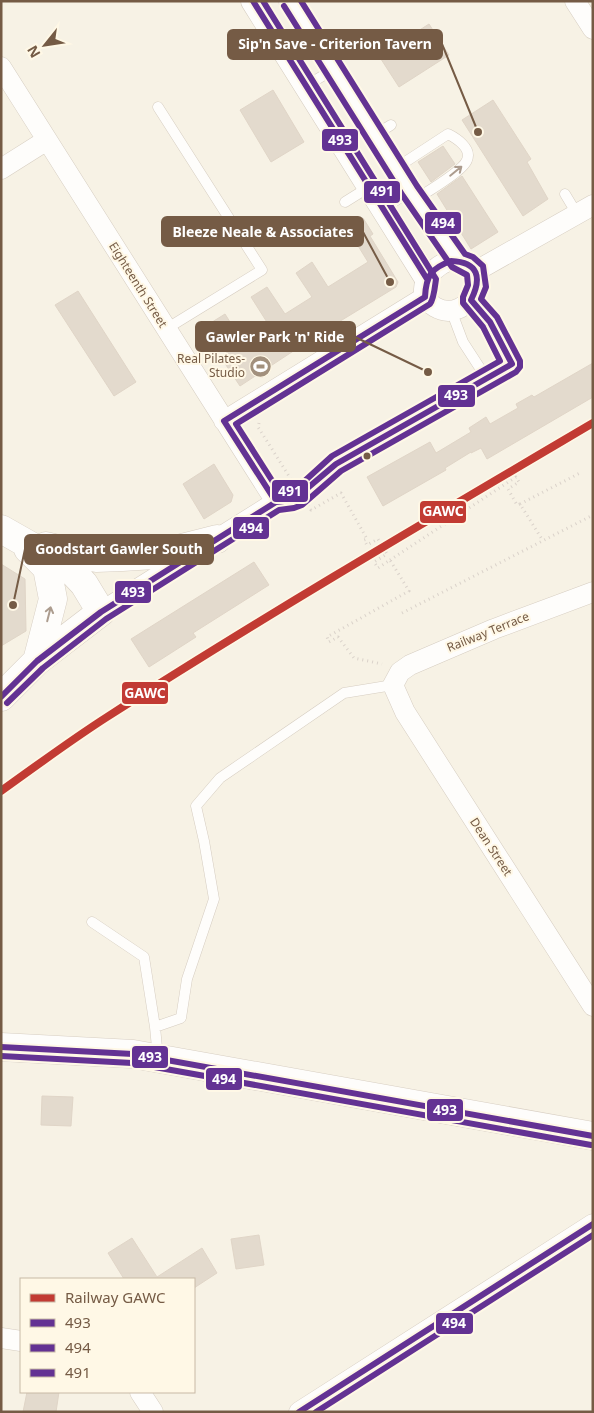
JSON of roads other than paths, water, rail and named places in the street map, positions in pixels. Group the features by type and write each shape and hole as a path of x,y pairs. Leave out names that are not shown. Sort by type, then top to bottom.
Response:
{"main road":[{"path":"11,535 96,558 154,555 217,539"},
{"path":"1,697 37,661 101,612 84,584 68,567 11,535"},
{"path":"11,535 47,568 53,599 37,661"},
{"path":"1,1046 133,1054 593,1136"}],"street":[{"path":"253,1 383,209 434,306 451,310 464,306 471,300 477,287 468,266 413,195 396,168 383,130 334,69 291,1"},
{"path":"575,1 593,29"},
{"name":"Eighteenth Street","path":"1,68 276,502"},
{"path":"1,169 47,140"},
{"path":"224,421 426,288 432,270 439,265 448,261 468,266 585,210"},
{"path":"101,612 276,502"},
{"name":"Railway Terrace","path":"397,678 410,665 494,629 593,592"},
{"name":"Dean Street","path":"397,678 405,712 593,1006"},
{"path":"299,1412 593,1224"},
{"path":"1,1338 20,1341"},
{"path":"141,1393 153,1412"}],"lane":[{"path":"306,86 334,69"},
{"path":"158,107 262,270 166,330"},
{"path":"383,209 460,170 467,160 468,153 459,140 448,134 396,168"},
{"path":"345,202 369,187"},
{"path":"566,194 585,210"},
{"path":"276,502 294,499 323,476 327,470 512,364 490,322 471,300"},
{"path":"451,310 464,342 487,378"},
{"path":"155,1027 181,1018 187,979 214,898 196,806 220,778 344,693 397,678"},
{"path":"92,922 144,957 158,1059"}],"rail line":[{"name":"GAWC","path":"1,791 94,726 167,679 348,568 593,423"}],"place":[{"name":"Sip'n Save - Criterion Tavern","path":"478,132"},
{"name":"Bleeze Neale & Associates","path":"390,282"},
{"name":"Real Pilates- Studio","path":"261,366"},
{"name":"Gawler Park 'n' Ride","path":"428,372"},
{"name":"Goodstart Gawler South","path":"13,605"}]}
